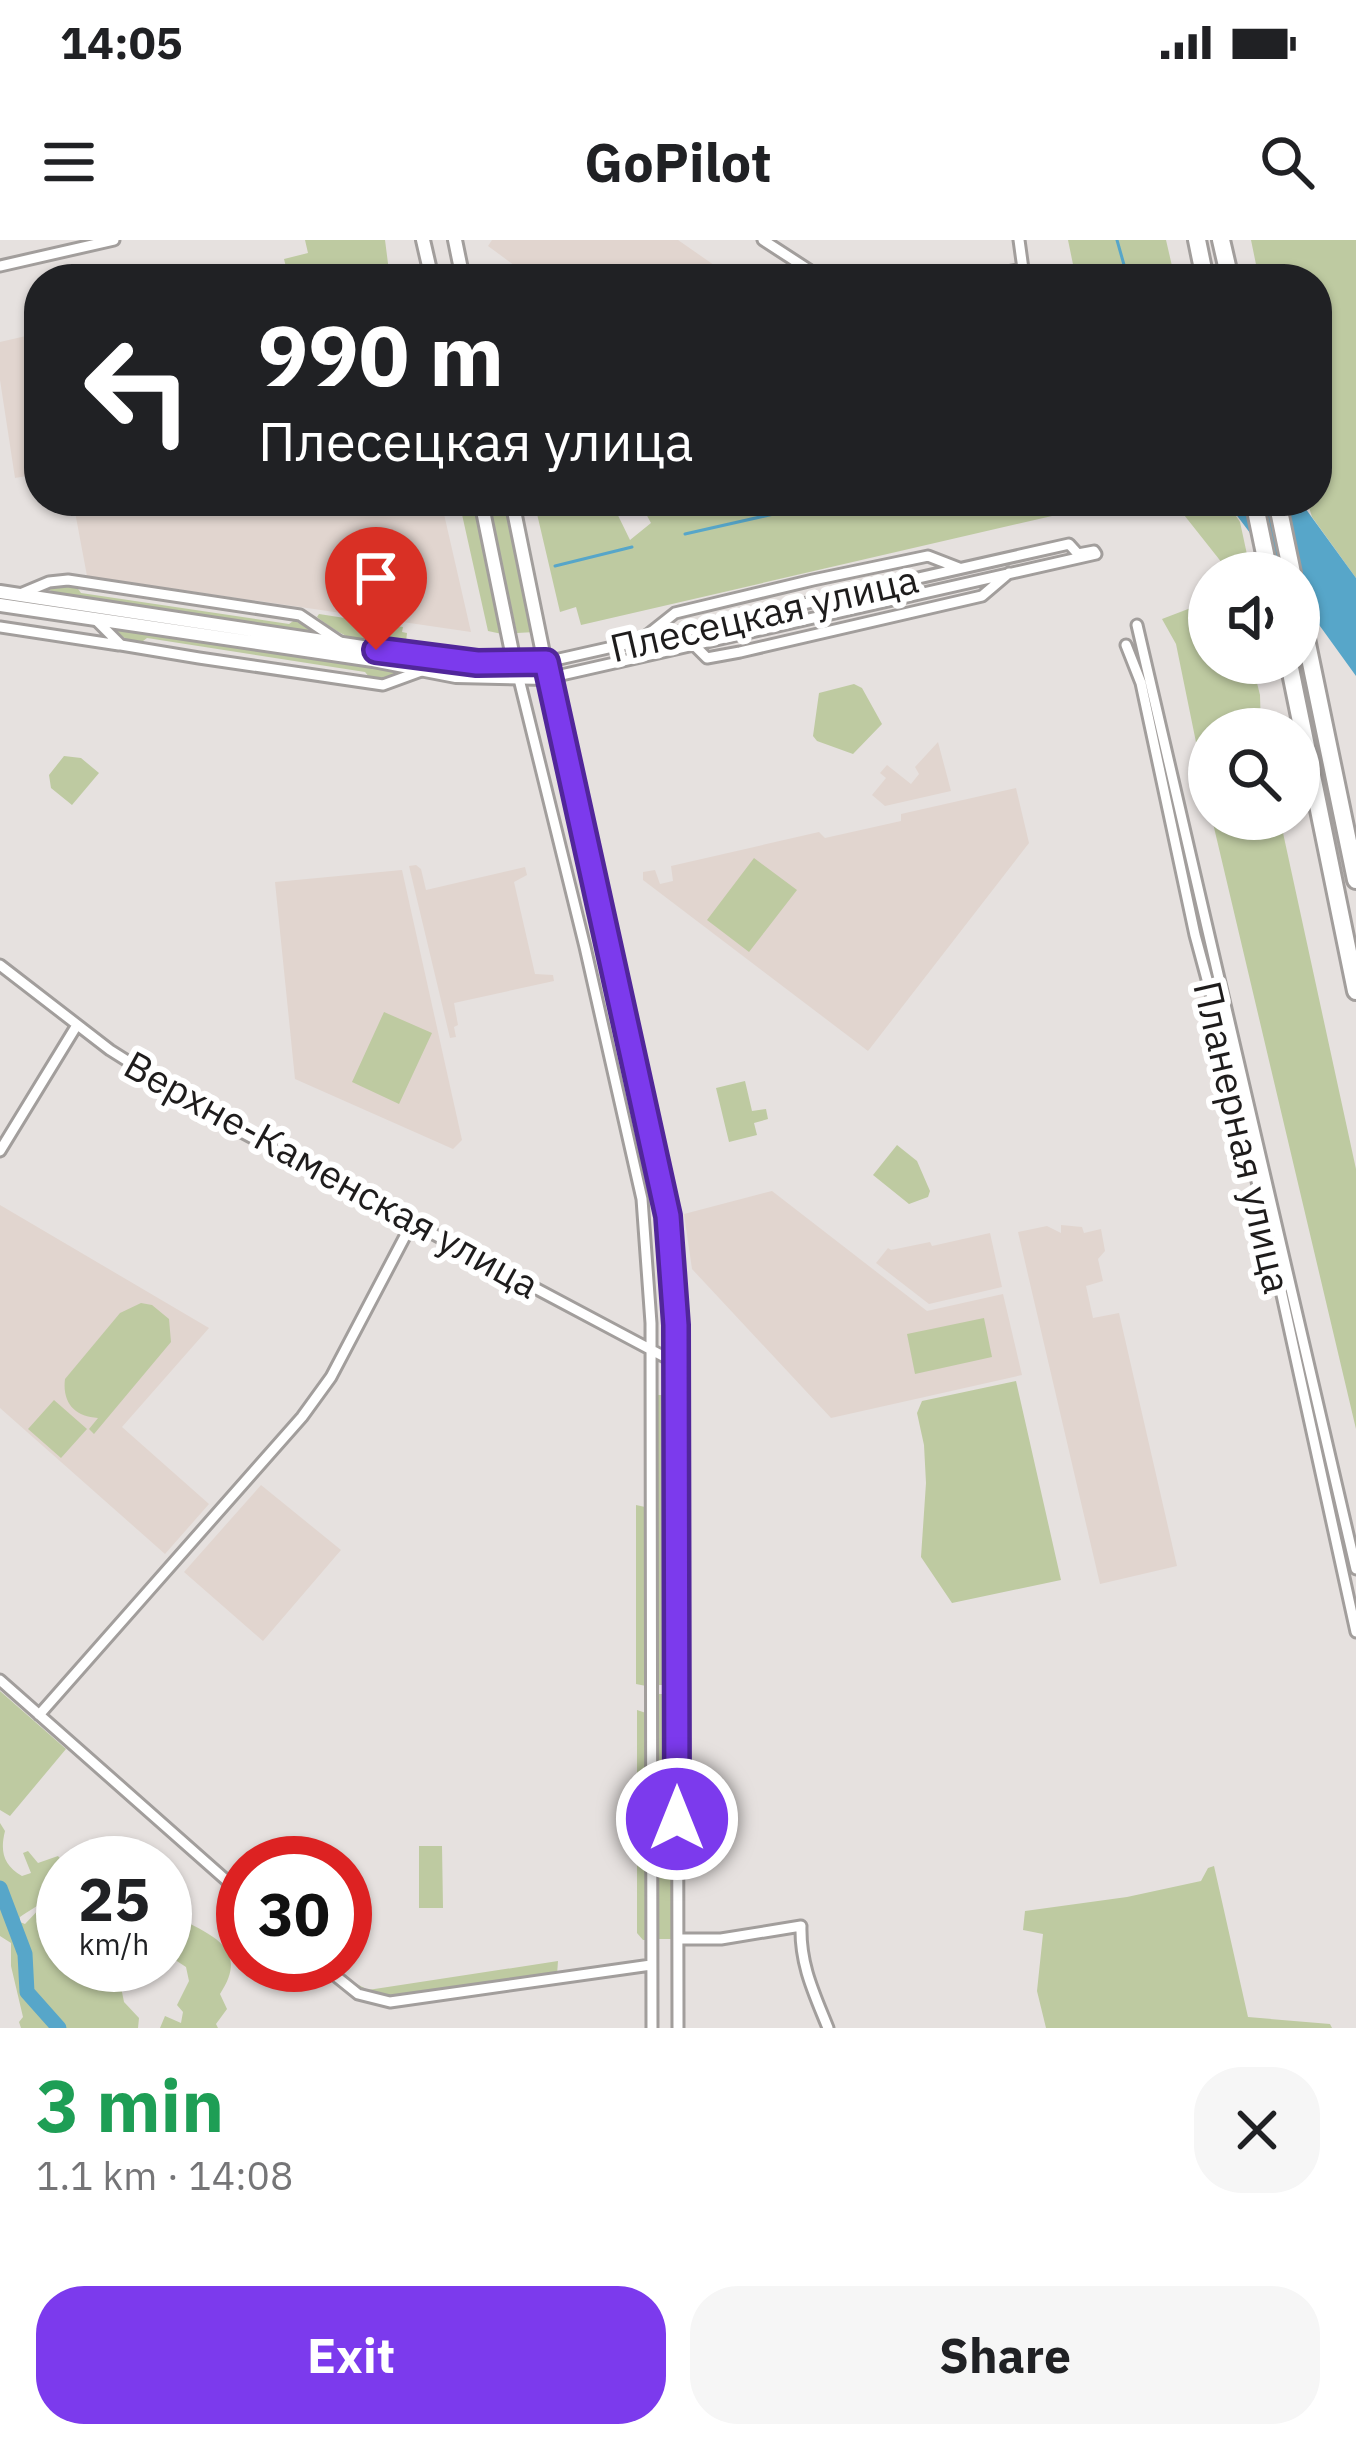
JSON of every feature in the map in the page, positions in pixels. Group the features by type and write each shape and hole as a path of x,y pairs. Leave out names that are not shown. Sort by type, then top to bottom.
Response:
{"highway":[{"path":"1257,516 1265,552"},
{"path":"1280,516 1288,552"},
{"path":"1294,684 1356,992"},
{"path":"1316,684 1356,880"}],"street":[{"path":"0,266 114,240"},
{"path":"763,240 800,264"},
{"path":"484,516 518,680 642,1199 650,1349 652,2028"},
{"path":"515,516 664,1191 672,1252 678,2028"},
{"name":"Плесецкая улица","path":"0,592 344,646 477,663 546,662 1069,544 1078,554 1095,553 548,678 518,680 0,605"},
{"path":"640,640 675,613 813,580 928,556 959,568"},
{"path":"694,645 707,658 740,652 982,596 1009,573"},
{"path":"18,595 68,580 300,615 344,646"},
{"path":"94,618 121,645"},
{"name":"Планерная улица","path":"1137,625 1248,1088 1356,1570"},
{"path":"0,627 383,685 424,670"},
{"name":"Планерная улица","path":"1126,645 1141,683 1195,935 1237,1090 1356,1632"},
{"name":"Верхне-Каменская улица","path":"0,965 189,1102 676,1363"},
{"path":"0,1151 77,1025"},
{"path":"39,1715 302,1417 331,1376 412,1223"},
{"path":"0,1680 216,1871"},
{"path":"678,1939 721,1939 801,1926 806,1980 827,2026"},
{"path":"356,1992 390,2002 651,1965"}],"shaded area":[{"path":"492,240 678,240 712,264 513,264 488,246"},
{"path":"24,336 24,476 15,478 0,380 0,342"},
{"path":"76,516 444,516 471,632 87,576"},
{"path":"938,742 951,791 885,806 872,795 886,778 880,773 887,765 911,784 919,774 915,767"},
{"path":"1016,788 1029,843 868,1051 643,880 643,872 655,870 660,884 673,881 671,866 819,832 825,838 901,821 901,814"},
{"path":"416,865 426,890 525,867 527,875 514,882 535,974 553,975 554,981 454,1003 458,1025 454,1027 456,1037 450,1038 409,866"},
{"path":"402,870 462,1140 453,1149 295,1079 275,882"},
{"path":"772,1191 927,1311 1003,1294 1022,1375 831,1418 692,1269 684,1214"},
{"path":"0,1205 209,1328 122,1427 209,1504 165,1554 0,1408"},
{"path":"1061,1225 1082,1227 1084,1233 1101,1229 1105,1251 1098,1259 1103,1281 1086,1286 1093,1318 1119,1313 1177,1566 1100,1584 1018,1232 1047,1226 1061,1233"},
{"path":"990,1233 1002,1287 929,1304 876,1263 888,1248 930,1242 932,1246"},
{"path":"261,1485 341,1550 263,1641 184,1572"}],"green space":[{"path":"305,240 385,240 388,264 285,264 284,259 308,253"},
{"path":"1068,240 1166,240 1172,264 1073,264"},
{"path":"1251,240 1356,240 1356,578 1312,516 1332,516 1332,264 1256,264"},
{"path":"462,516 479,516 502,634 488,631"},
{"path":"490,516 508,516 535,632 517,633"},
{"path":"538,516 618,516 630,540 651,523 647,516 1052,516 581,625 576,607 560,612"},
{"path":"1185,516 1236,516 1246,552 1213,552"},
{"path":"76,586 81,593 289,624 296,619 327,637 80,601 46,589"},
{"path":"1188,609 1188,684 1257,684 1260,708 1189,708 1176,644 1162,619"},
{"path":"319,614 403,627 406,642 358,640 329,626"},
{"path":"110,626 371,664 400,675 389,680 370,678 365,672 147,638 139,644"},
{"path":"854,684 862,688 882,724 853,754 813,736 819,693"},
{"path":"64,756 81,758 99,773 72,805 51,788 49,775"},
{"path":"1217,840 1285,840 1356,1169 1356,1429"},
{"path":"754,858 797,890 749,952 707,920"},
{"path":"384,1012 432,1033 399,1104 352,1082"},
{"path":"745,1081 752,1111 766,1109 768,1119 754,1123 757,1135 729,1142 716,1088"},
{"path":"897,1145 917,1161 930,1191 928,1197 909,1204 873,1175"},
{"path":"141,1303 152,1305 169,1319 171,1342 94,1434 89,1429 98,1418 72,1407 65,1379 120,1313"},
{"path":"984,1318 992,1357 915,1374 907,1334"},
{"path":"1016,1381 1061,1580 952,1603 921,1557 926,1483 917,1413 922,1401"},
{"path":"655,1395 672,1395 672,1685 656,1685"},
{"path":"54,1400 87,1429 61,1458 28,1429"},
{"path":"636,1505 645,1507 646,1686 636,1684"},
{"path":"0,1691 66,1749 10,1816 0,1810"},
{"path":"656,1694 672,1694 673,1939 656,1939"},
{"path":"637,1710 646,1713 647,1940 637,1933"},
{"path":"0,1823 5,1831 4,1857 11,1867 22,1876 31,1873 23,1853 28,1851 36,1861 36,1907 20,1917 20,1922 25,1924 36,1912 36,1992 122,1992 124,2002 139,2018 138,2028 21,2028 11,1943 0,1936"},
{"path":"419,1846 442,1846 443,1908 419,1908"},
{"path":"1214,1866 1248,2017 1330,2024 1332,2028 1046,2028 1037,1991 1043,1934 1023,1930 1025,1911 1201,1881"},
{"path":"192,1925 216,1939 216,1992 221,1992 227,2009 218,2028 160,2028 165,2016 181,2023 183,2012 177,2005 184,1992 192,1992"},
{"path":"558,1961 557,1975 392,1998 367,1992"}],"water":[{"path":"1237,516 1311,516 1356,578 1356,676 1320,626 1320,552 1264,552"}],"waterway":[{"path":"1117,240 1124,264"},
{"path":"685,534 765,516"},
{"path":"555,566 632,547"},
{"path":"0,1888 25,1954 27,1992 59,2028"}],"route":[{"path":"376,650 477,663 546,662 668,1216 676,1325 677,1819"}]}
